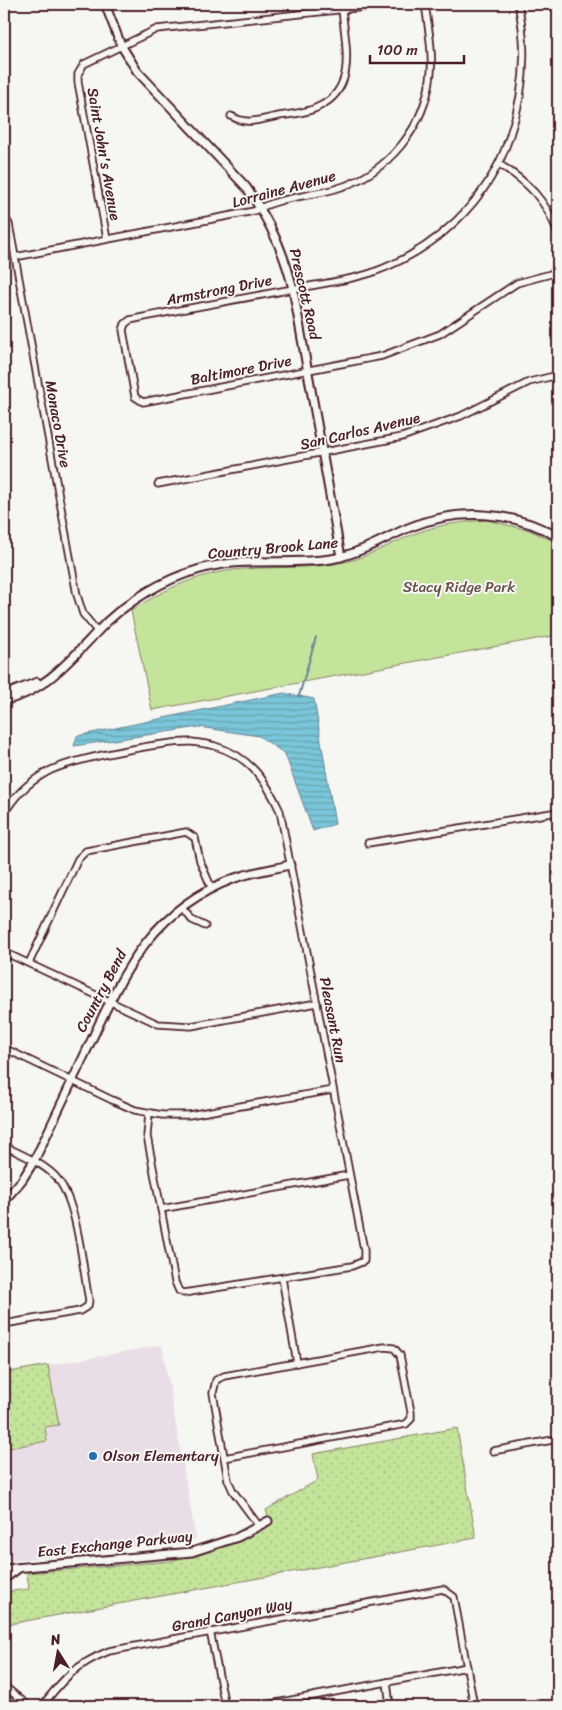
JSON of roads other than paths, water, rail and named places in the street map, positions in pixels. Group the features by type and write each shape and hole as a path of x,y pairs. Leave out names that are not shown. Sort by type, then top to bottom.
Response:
{"street":[{"name":"Prescott Road","path":"105,4 122,45 137,71 234,174 261,208 280,246 292,289 341,557"},
{"name":"Saint John's Avenue","path":"107,239 78,74 84,64 157,29 394,4"},
{"name":"Lorraine Avenue","path":"15,257 254,211 272,202 328,191 351,184 379,167 402,145 419,118 429,87 431,55 425,4"},
{"name":"Armstrong Drive","path":"126,323 133,319 370,273 409,256 445,231 476,200 499,164 513,127 521,89 523,50 518,4"},
{"path":"231,116 242,123 307,111 329,101 344,81 347,69 342,9"},
{"path":"499,164 520,177 541,197 553,219 558,234"},
{"name":"Monaco Drive","path":"4,218 9,224 77,595 83,614 97,631"},
{"name":"Baltimore Drive","path":"126,323 123,330 134,395 140,402 382,356 419,344 466,318 516,283 558,272"},
{"name":"San Carlos Avenue","path":"158,484 381,442 422,431 461,416 529,382 558,375"},
{"name":"Country Brook Lane","path":"4,700 26,692 68,663 97,631 146,592 194,571 230,563 293,563 341,557 411,527 457,515 508,518 540,528 558,537"},
{"name":"Country Brook Lane","path":"4,695 47,678"},
{"name":"Pleasant Run","path":"4,814 24,788 48,771 75,762 168,744 192,742 216,746 238,756 255,769 269,786 280,811 350,1175 364,1261 352,1266 282,1278"},
{"path":"368,843 558,812"},
{"path":"29,963 82,855 92,849 177,832 190,833 195,838 200,861 212,889"},
{"name":"Country Bend","path":"4,1201 22,1180 34,1161 109,1002 125,971 142,946 161,925 182,908 212,889 247,874 290,865"},
{"path":"182,908 192,920 206,926"},
{"path":"4,952 151,1021 177,1027 192,1026 317,1003"},
{"path":"4,1048 112,1100 149,1113 189,1115 333,1090"},
{"path":"149,1113 146,1125 147,1136 175,1282 179,1291 184,1293 282,1278 296,1362"},
{"path":"4,1146 34,1161 56,1176 69,1199 89,1300 88,1306 80,1311 4,1324"},
{"path":"161,1209 350,1175"},
{"path":"224,1458 403,1426 410,1420 412,1412 402,1359 396,1350 384,1347 224,1376 216,1380 212,1393 228,1480 233,1491 259,1526"},
{"path":"493,1451 558,1439"},
{"name":"East Exchange Parkway","path":"4,1570 192,1552 228,1541 268,1521"},
{"name":"East Exchange Parkway","path":"4,1579 19,1568"},
{"name":"Grand Canyon Way","path":"42,1706 63,1679 86,1660 109,1651 438,1589 448,1590 454,1597 467,1668"},
{"path":"210,1631 225,1706"},
{"path":"260,1706 467,1668 474,1706"},
{"path":"387,1682 390,1706"},
{"path":"4,1686 29,1706"},
{"path":"306,1698 308,1706"}],"water":[{"path":"284,693 314,699 335,824 313,831 285,754 259,736 199,727 74,746 77,736"}],"waterway":[{"path":"299,696 316,637"}],"place":[{"name":"Olson Elementary","path":"93,1456"}],"park label":[{"name":"Stacy Ridge Park","path":"459,587"}]}
